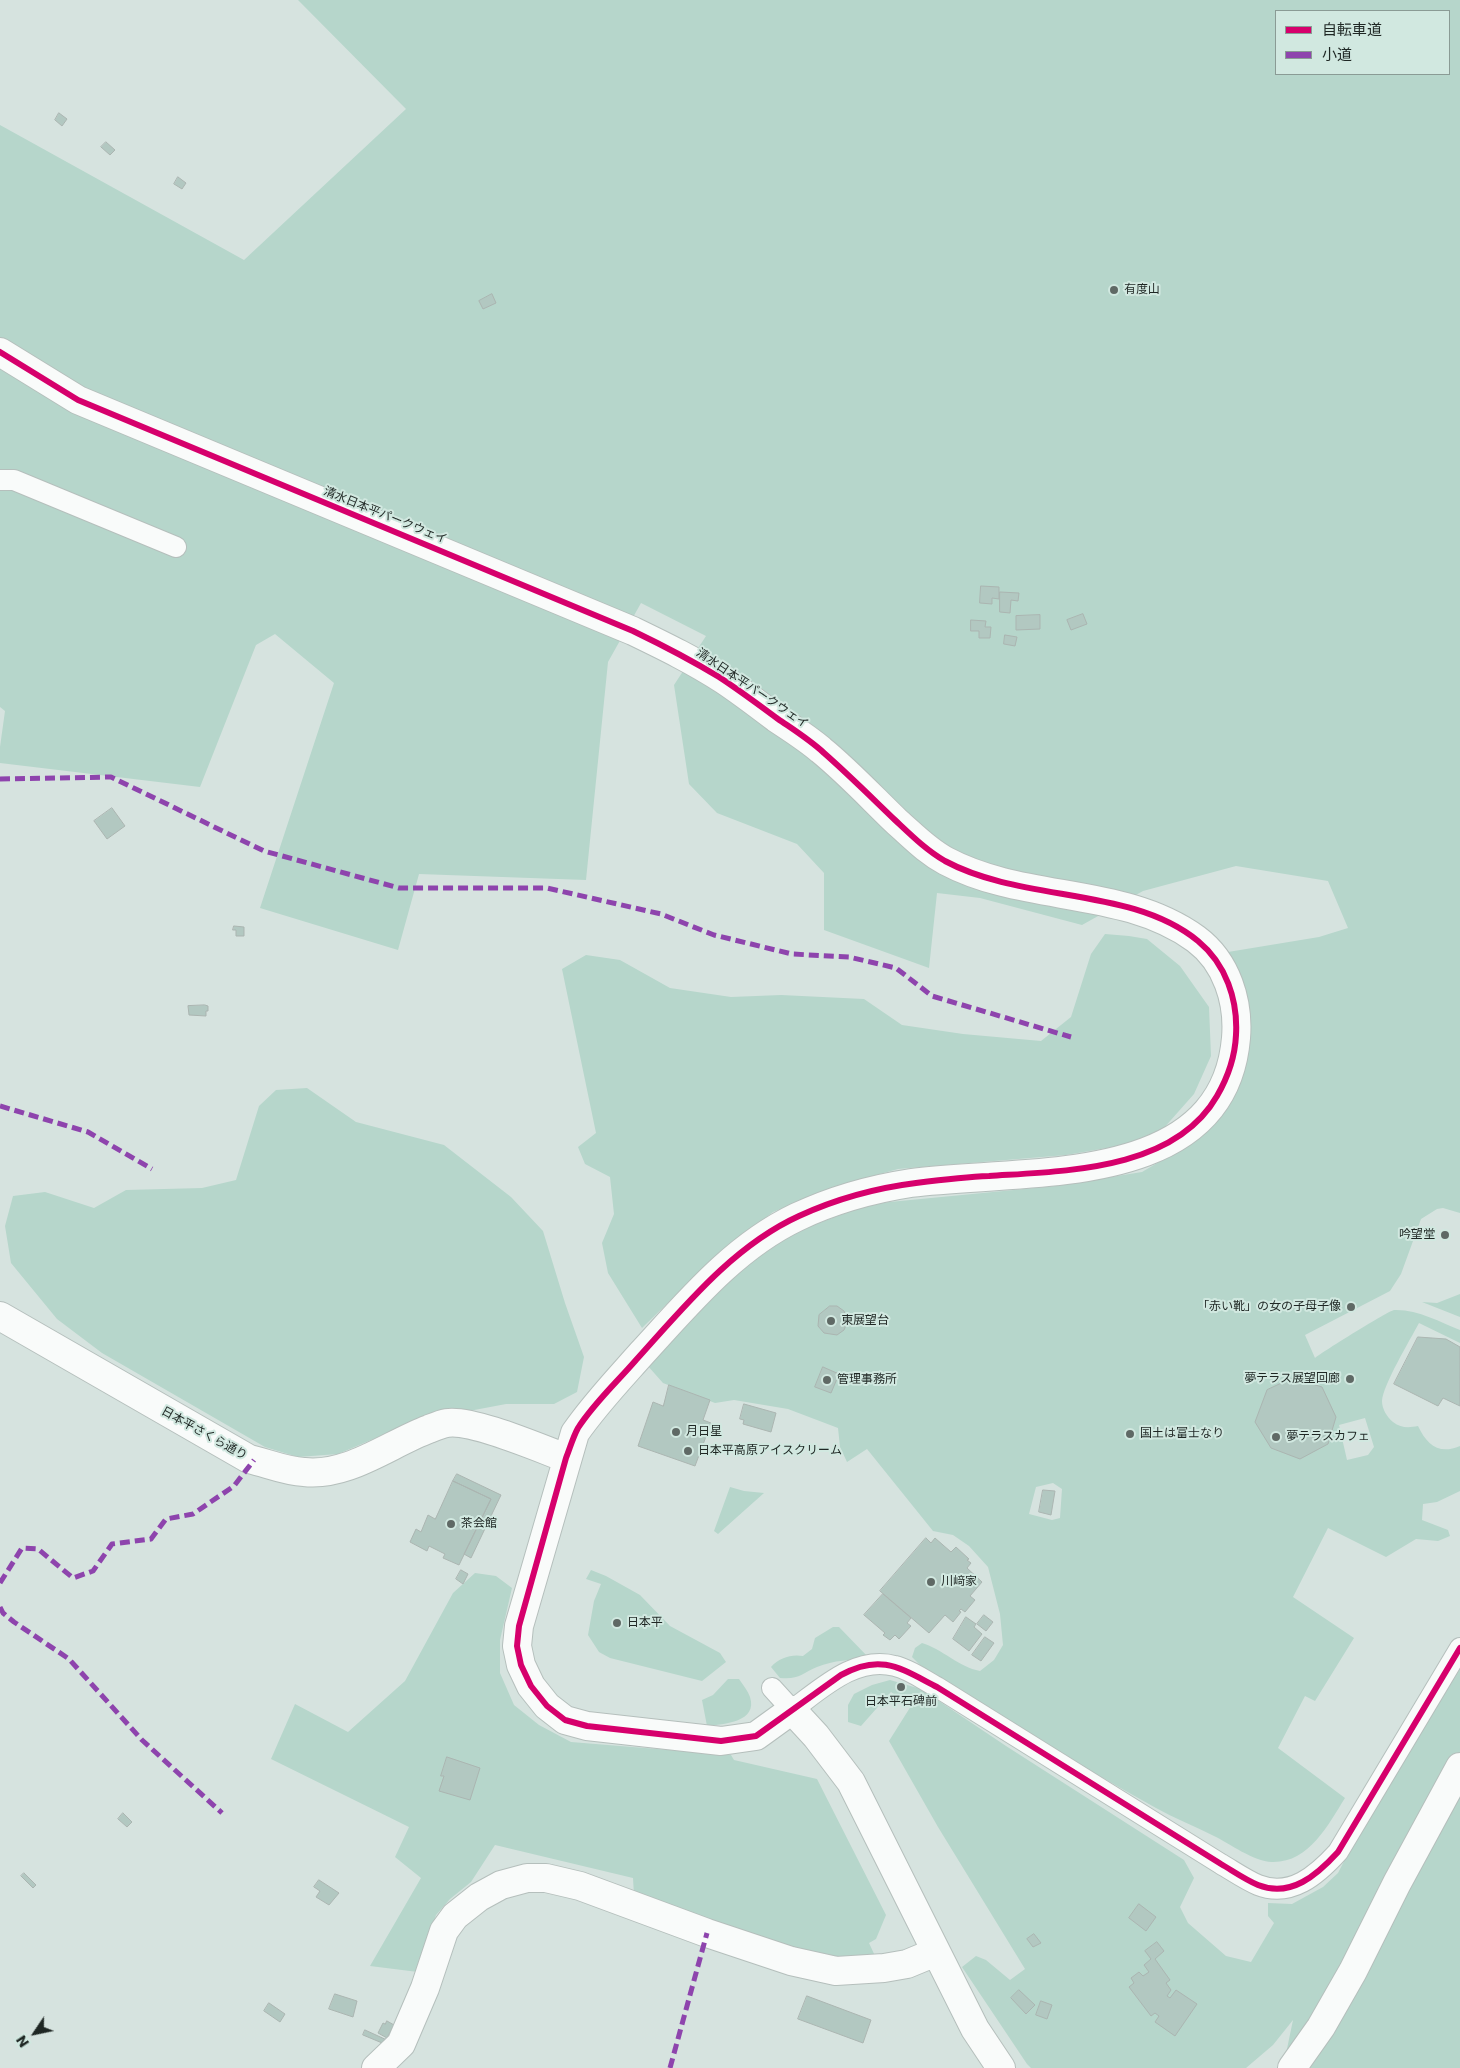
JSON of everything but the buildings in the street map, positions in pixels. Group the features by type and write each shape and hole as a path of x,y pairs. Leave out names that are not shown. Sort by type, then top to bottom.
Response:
{"street":[{"name":"清水日本平パークウェイ","path":"0,352 78,400 624,627 680,654 723,679 821,749 925,848 946,861 976,875 1006,884 1130,908 1156,916 1183,930 1202,943 1229,981 1236,1008 1235,1053 1228,1073 1213,1103 1202,1118 1166,1144 1108,1164 1059,1172 953,1179 910,1184 862,1193 798,1216 775,1228 748,1247 721,1270 678,1313 589,1412 575,1432 519,1626 517,1646 521,1665 531,1686 547,1706 564,1720 587,1726 721,1741 756,1736 792,1710"},
{"path":"0,480 14,480 176,547"},
{"name":"日本平さくら通り","path":"0,1316 249,1459 278,1468 306,1473 328,1471 355,1463 447,1423 471,1424 566,1458"},
{"path":"792,1710 855,1668 872,1664 895,1666 937,1687 1221,1864 1258,1885 1279,1890 1301,1883 1321,1871 1338,1852 1460,1648"},
{"path":"772,1688 816,1736 851,1782 976,2029 1001,2068"},
{"path":"1292,2068 1321,2027 1348,1979 1460,1766"},
{"path":"376,2068 401,2044 425,1988 444,1931 455,1916 479,1897 501,1885 526,1878 546,1878 580,1886 707,1933 791,1961 836,1971 884,1968 907,1964 936,1952"}],"green space":[{"path":"298,0 1460,0 1460,1213 1443,1208 1437,1209 1421,1219 1401,1274 1390,1291 1305,1335 1315,1358 1394,1310 1420,1314 1460,1330 1460,1343 1419,1323 1387,1384 1382,1401 1385,1413 1393,1422 1405,1427 1418,1426 1425,1438 1434,1446 1440,1449 1453,1449 1460,1446 1460,1491 1437,1502 1423,1504 1422,1520 1448,1530 1450,1536 1438,1541 1416,1539 1386,1557 1328,1528 1293,1597 1354,1638 1315,1701 1305,1696 1278,1748 1345,1798 1332,1820 1316,1840 1297,1856 1285,1861 1272,1862 1257,1859 1163,1812 1036,1738 920,1665 912,1657 915,1648 922,1643 937,1649 965,1666 980,1671 994,1660 1003,1645 1000,1614 988,1567 969,1546 953,1535 933,1531 867,1449 847,1462 840,1447 838,1428 788,1409 734,1400 715,1403 663,1383 647,1365 726,1280 795,1232 869,1204 1055,1186 1142,1172 1203,1136 1223,1100 1246,1002 1228,952 1319,937 1348,928 1328,881 1236,866 1143,891 1082,925 980,898 937,893 929,968 824,930 824,873 797,844 717,813 689,784 674,685 706,636 641,603 608,662 586,880 419,874 398,950 260,908 334,683 275,634 256,645 200,787 0,763 0,747 5,711 0,707 0,125 244,260 406,109","holes":["1365,1418 1374,1447 1368,1455 1347,1460 1339,1425","1053,1483 1062,1489 1060,1518 1052,1520 1029,1514 1036,1487"]},
{"path":"1105,934 1147,939 1180,966 1209,1007 1211,1056 1194,1094 1163,1129 1124,1145 1066,1155 898,1169 840,1185 773,1212 713,1259 642,1328 608,1273 602,1243 614,1214 610,1177 585,1164 578,1147 596,1133 562,969 586,955 620,960 670,988 731,997 781,995 864,999 902,1025 963,1034 1041,1041 1071,1017 1091,954"},
{"path":"307,1088 356,1122 444,1145 511,1197 543,1231 584,1357 577,1392 554,1404 506,1404 469,1411 444,1409 338,1454 298,1457 265,1447 102,1353 57,1319 11,1263 5,1226 13,1196 45,1192 94,1208 126,1190 202,1188 236,1180 259,1106 276,1090"},
{"path":"1460,1294 1460,1317 1422,1302 1437,1303"},
{"path":"730,1487 744,1491 764,1493 718,1534 714,1531"},
{"path":"591,1570 640,1595 670,1626 720,1653 726,1662 702,1681 610,1658 599,1652 588,1635 594,1601 601,1584 586,1579"},
{"path":"475,1573 496,1576 512,1588 500,1640 500,1673 514,1705 539,1725 571,1742 731,1755 734,1760 817,1779 886,1915 876,1939 869,1943 876,1958 837,1960 789,1949 634,1895 633,1878 495,1845 471,1882 450,1899 436,1915 418,1972 370,1966 421,1878 395,1857 409,1827 271,1759 295,1704 348,1732 405,1681 453,1593"},
{"path":"833,1627 839,1627 869,1658 830,1663 792,1678 780,1678 771,1667 786,1657 803,1656 812,1649 815,1638"},
{"path":"1460,1669 1460,2068 1283,2068 1293,2020 1273,2045 1246,2068 1031,2068 962,1967 976,1956 986,1960 1010,1980 1025,1969 938,1827 889,1741 911,1706 891,1692 861,1726 848,1722 848,1705 854,1694 872,1685 890,1680 921,1689 1184,1860 1194,1878 1180,1907 1188,1923 1226,1956 1251,1962 1274,1923 1268,1916 1268,1903 1292,1904 1323,1887 1338,1873 1358,1834"},
{"path":"728,1679 739,1679 747,1690 751,1705 749,1712 744,1717 730,1723 707,1726 702,1700 713,1695"}],"marked path":[{"path":"0,779 111,777 264,851 399,888 547,888 661,914 714,935 792,954 849,957 896,968 932,996 1071,1037"},
{"path":"0,1106 88,1132 152,1169"},
{"path":"0,1583 22,1548 38,1549 73,1578 93,1571 112,1544 151,1539 166,1519 193,1514 234,1486 254,1460"},
{"path":"0,1607 3,1613 14,1622 69,1659 142,1740 222,1813"},
{"path":"670,2068 707,1933"}],"cycle path":[{"path":"0,352 78,400 633,631 666,647 719,677 808,739 919,842 945,861 976,874 1008,883 1109,903 1141,911 1171,923 1208,950 1216,960 1228,984 1235,1009 1236,1022 1234,1051 1230,1067 1217,1096 1198,1121 1174,1139 1146,1153 1115,1162 1083,1168 916,1183 871,1191 842,1199 799,1216 752,1244 691,1299 591,1410 578,1428 566,1458 519,1626 517,1646 521,1665 531,1686 547,1706 565,1720 587,1726 721,1741 756,1736 841,1675 855,1668 879,1664 890,1666 901,1669 937,1687 1244,1878 1258,1885 1281,1889 1302,1882 1312,1876 1338,1852 1460,1648"}],"place":[{"name":"有度山","path":"1114,290"},
{"name":"吟望堂","path":"1445,1235"},
{"name":"「赤い靴」の女の子母子像","path":"1351,1307"},
{"name":"東展望台","path":"831,1321"},
{"name":"夢テラス展望回廊","path":"1350,1379"},
{"name":"管理事務所","path":"827,1380"},
{"name":"月日星","path":"676,1432"},
{"name":"国土は富士なり","path":"1130,1434"},
{"name":"夢テラスカフェ","path":"1276,1437"},
{"name":"日本平高原アイスクリーム","path":"688,1451"},
{"name":"茶会館","path":"451,1524"},
{"name":"川﨑家","path":"931,1582"},
{"name":"日本平","path":"617,1623"},
{"name":"日本平石碑前","path":"901,1687"}]}
